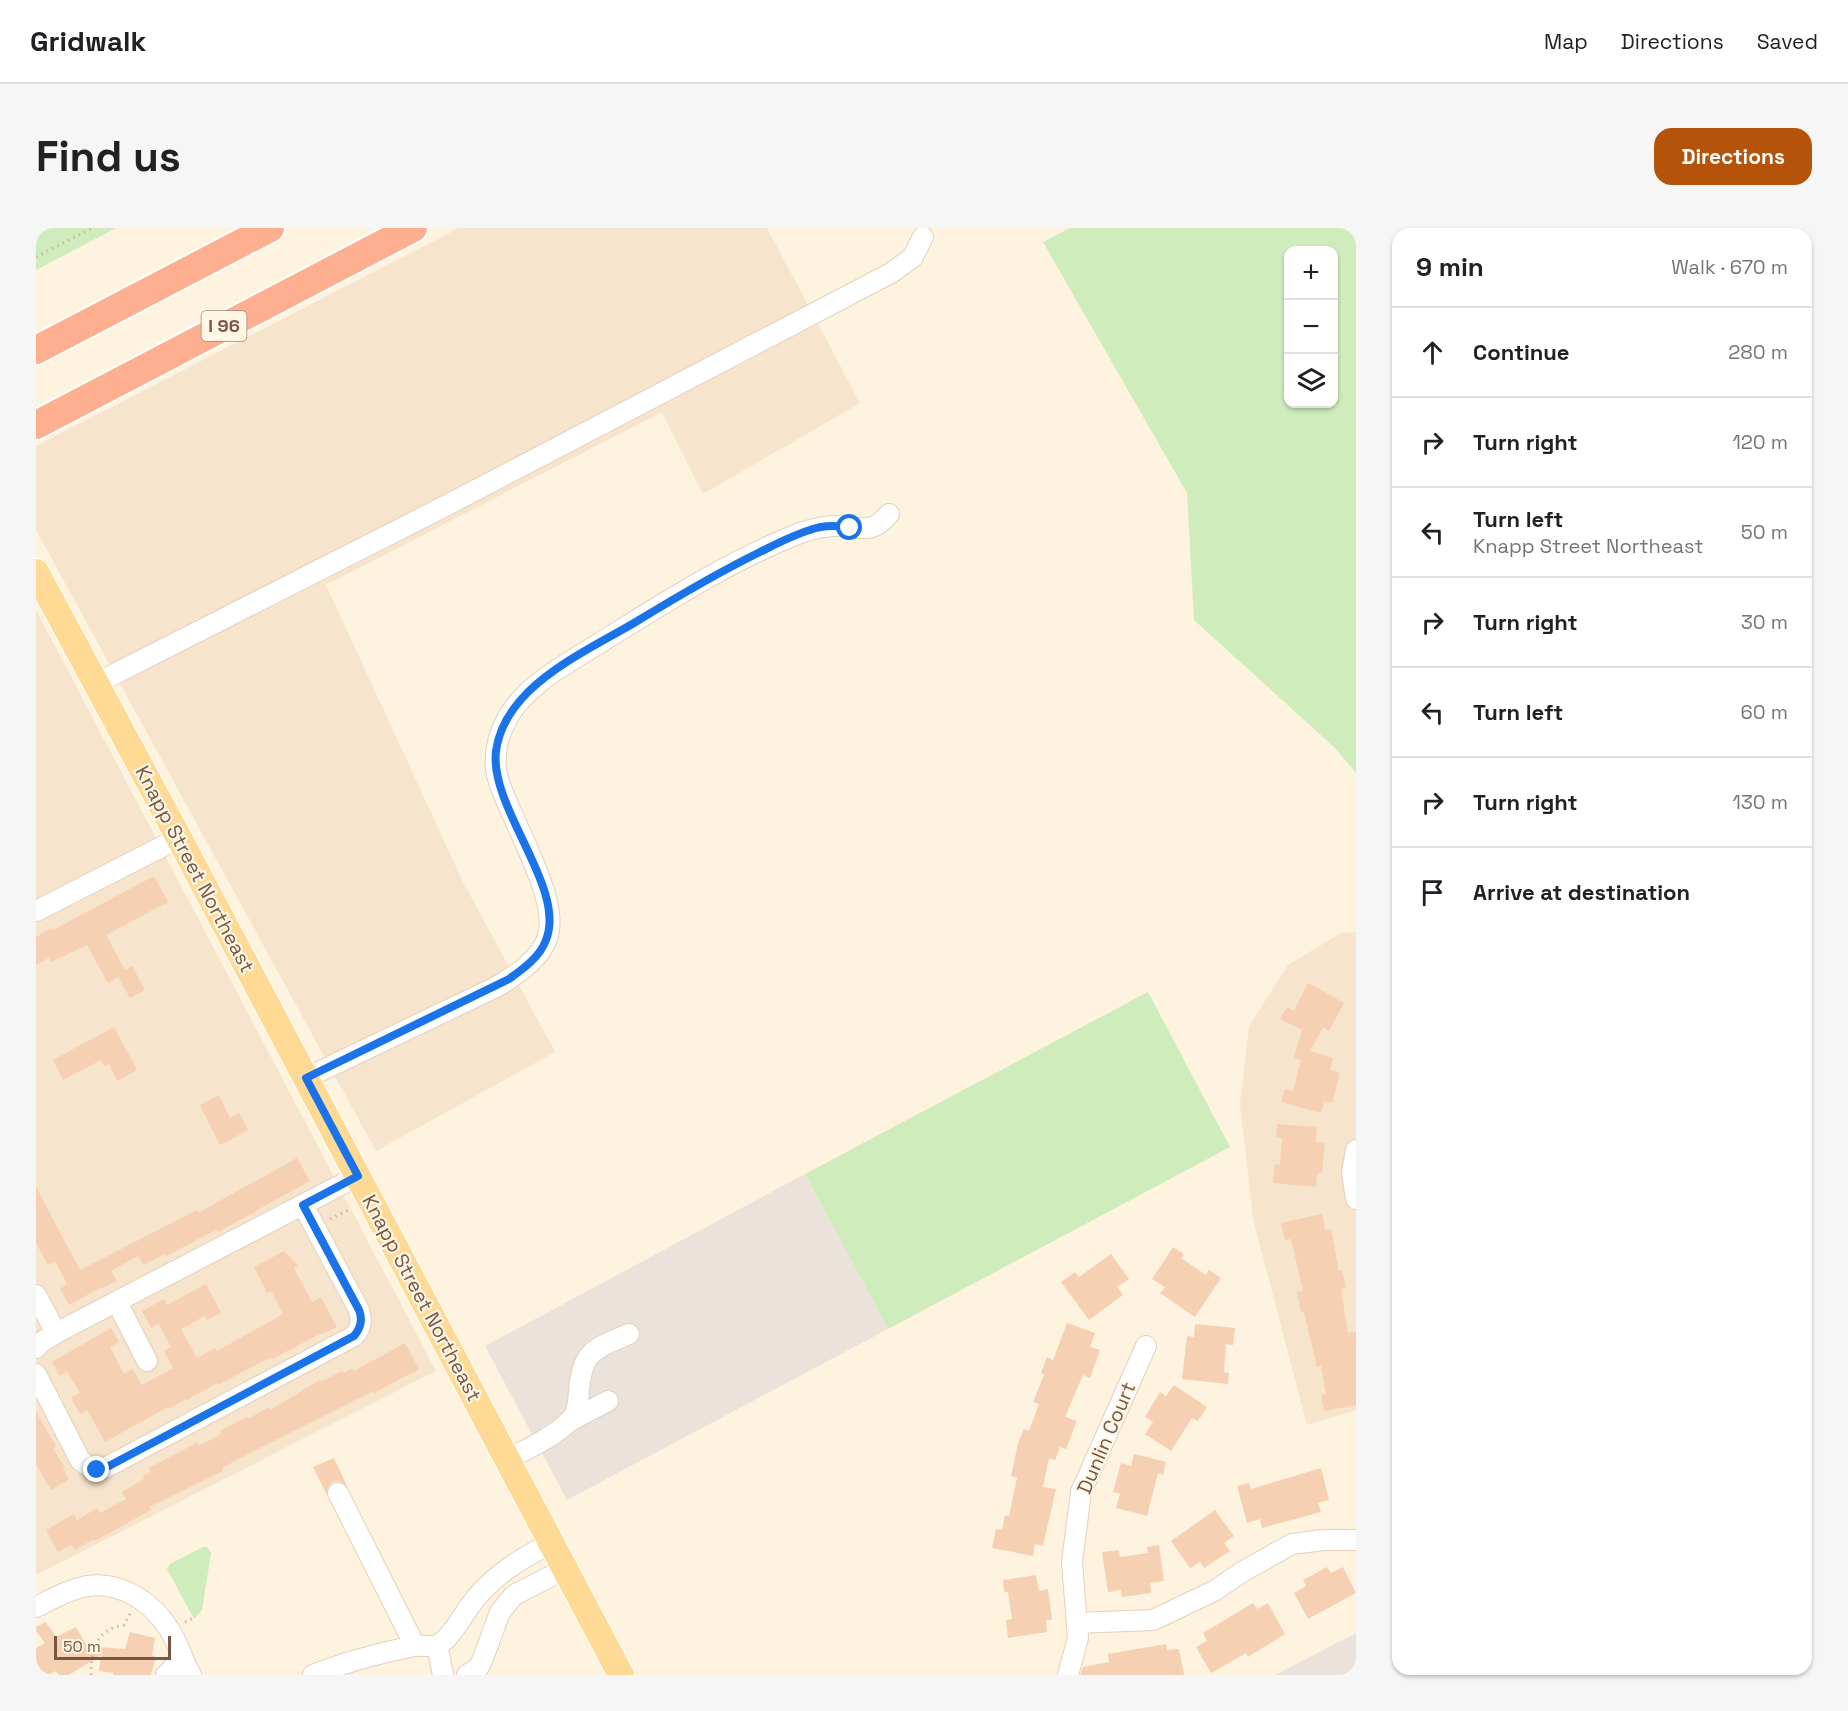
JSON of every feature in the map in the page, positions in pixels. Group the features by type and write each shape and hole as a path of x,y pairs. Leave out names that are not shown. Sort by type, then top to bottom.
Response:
{"highway":[{"path":"36,350 270,228"},
{"name":"I 96","path":"36,425 413,228"}],"main road":[{"name":"Knapp Street Northeast","path":"36,572 621,1675"}],"street":[{"path":"95,684 441,508 891,273 913,257 923,237"},
{"path":"306,1078 509,979 528,965 543,948 549,926 547,902 496,772 496,750 503,727 513,710 529,691 570,661 732,566 810,530 830,526 870,528 880,524 889,513"},
{"path":"36,911 179,838"},
{"path":"1356,1150 1352,1173 1356,1199"},
{"path":"36,1348 56,1333 358,1176"},
{"path":"36,1374 80,1460 92,1469 103,1469 354,1336 361,1325 359,1310 303,1205"},
{"path":"36,1295 56,1333"},
{"path":"117,1302 147,1361"},
{"path":"507,1459 538,1444 573,1417 578,1407 580,1376 585,1361 596,1348 629,1334"},
{"name":"Dunlin Court","path":"1068,1675 1078,1638 1072,1562 1080,1492 1146,1346"},
{"path":"567,1422 608,1401"},
{"path":"338,1493 416,1646"},
{"path":"1077,1623 1152,1620 1214,1591 1242,1572 1292,1544 1323,1540 1356,1540"},
{"path":"313,1675 335,1666 416,1646 437,1645 446,1638 491,1580 551,1543"},
{"path":"467,1675 478,1668 483,1661 500,1612 514,1595 566,1569"},
{"path":"36,1607 72,1590 87,1586 119,1588 147,1604 159,1615 170,1630 187,1668"},
{"path":"437,1645 443,1675"},
{"path":"166,1675 177,1664 187,1668"}],"path":[{"path":"36,257 92,228"},
{"path":"322,1223 353,1208"},
{"path":"91,1675 92,1654 101,1636 107,1630 124,1625 132,1609 139,1614"}],"shaded area":[{"path":"459,228 767,228 860,403 703,494 662,412 326,585 463,882 555,1052 376,1151 36,530 36,446"},
{"path":"36,610 436,1371 36,1575"},
{"path":"1356,932 1356,1410 1307,1425 1253,1219 1240,1104 1249,1026 1288,965 1341,933"},
{"path":"805,1174 888,1329 567,1500 485,1346"},
{"path":"1356,1633 1356,1675 1275,1675"}],"green space":[{"path":"36,228 116,228 36,270"},
{"path":"1070,228 1356,228 1356,773 1335,748 1194,620 1187,493 1043,242"},
{"path":"1148,992 1230,1147 888,1329 805,1174"},
{"path":"207,1547 211,1553 202,1610 194,1619 167,1569 170,1564"}],"building":[{"path":"154,876 168,902 106,935 125,970 132,966 145,990 130,998 118,977 108,983 87,945 51,962 49,958 36,965 36,937"},
{"path":"1308,983 1344,1003 1329,1031 1323,1027 1310,1051 1333,1058 1330,1070 1340,1073 1332,1103 1324,1101 1321,1113 1281,1102 1285,1089 1293,1091 1301,1060 1294,1058 1302,1030 1280,1019 1287,1007 1294,1011"},
{"path":"114,1027 137,1070 117,1081 109,1064 104,1066 101,1060 63,1080 53,1060"},
{"path":"219,1095 230,1118 239,1113 248,1130 220,1145 200,1105"},
{"path":"1277,1124 1317,1127 1316,1142 1325,1143 1322,1173 1317,1173 1316,1187 1273,1183 1275,1164 1280,1165 1282,1139 1276,1136"},
{"path":"297,1158 310,1181 218,1232 216,1230 166,1256 165,1254 143,1265 138,1256 111,1271 117,1281 69,1305 60,1289 67,1284 55,1261 48,1265 36,1243 36,1187 80,1270 197,1210 198,1213"},
{"path":"1322,1214 1325,1230 1331,1229 1339,1271 1342,1270 1346,1287 1341,1289 1348,1333 1356,1331 1356,1405 1324,1411 1321,1395 1326,1394 1321,1366 1317,1367 1304,1312 1301,1312 1297,1292 1303,1291 1291,1239 1285,1240 1281,1223"},
{"path":"1173,1247 1184,1254 1181,1258 1206,1275 1209,1270 1221,1278 1195,1317 1160,1293 1165,1287 1152,1279"},
{"path":"284,1251 298,1266 294,1268 312,1302 321,1297 337,1327 272,1359 271,1357 218,1385 217,1383 186,1401 186,1399 168,1409 168,1407 105,1442 87,1410 80,1414 71,1398 80,1393 67,1371 60,1376 52,1362 111,1328 119,1342 110,1347 124,1374 133,1369 142,1385 173,1368 164,1351 171,1347 158,1323 151,1328 142,1311 164,1299 167,1305 206,1284 221,1313 207,1320 205,1316 181,1329 197,1358 215,1348 217,1351 283,1314 271,1291 267,1293 254,1267"},
{"path":"1111,1254 1129,1279 1117,1287 1123,1295 1089,1320 1061,1282 1075,1272 1079,1277"},
{"path":"1067,1323 1095,1333 1090,1347 1100,1350 1090,1378 1083,1375 1065,1417 1077,1421 1066,1449 1060,1447 1055,1460 1049,1458 1043,1487 1056,1489 1043,1546 1035,1544 1033,1556 992,1548 996,1529 1002,1530 1005,1515 1009,1516 1017,1478 1011,1476 1018,1443 1024,1429 1029,1431 1039,1404 1033,1402 1044,1375 1041,1373 1047,1357 1053,1360"},
{"path":"1195,1324 1235,1328 1233,1345 1226,1344 1224,1372 1229,1373 1228,1384 1182,1379 1187,1336 1194,1337"},
{"path":"405,1343 419,1369 248,1454 222,1468 223,1471 149,1507 151,1510 95,1541 94,1539 75,1550 72,1545 58,1552 46,1530 74,1514 77,1520 97,1508 100,1513 126,1499 122,1492 144,1479 143,1476 151,1472 149,1468 198,1442 199,1446 221,1434 220,1431 247,1417 248,1419 269,1407 270,1410 320,1380 321,1382 352,1368 354,1371"},
{"path":"1174,1385 1207,1407 1198,1421 1192,1418 1171,1451 1145,1434 1153,1422 1145,1417 1160,1392 1166,1396"},
{"path":"36,1412 56,1446 53,1448 69,1479 51,1490 36,1464"},
{"path":"1134,1454 1166,1462 1163,1475 1158,1473 1147,1516 1116,1508 1120,1494 1113,1492 1121,1463 1131,1466"},
{"path":"334,1458 347,1486 339,1481 333,1482 328,1487 327,1495 313,1467"},
{"path":"1321,1468 1329,1500 1318,1503 1321,1512 1262,1528 1260,1519 1247,1523 1237,1486 1249,1483 1251,1489"},
{"path":"1215,1510 1234,1536 1224,1543 1230,1551 1204,1568 1200,1562 1190,1568 1171,1541"},
{"path":"1159,1545 1164,1581 1150,1583 1151,1593 1122,1597 1121,1590 1108,1592 1102,1552 1119,1550 1120,1557 1148,1553 1147,1547"},
{"path":"1327,1567 1331,1573 1343,1567 1356,1593 1308,1619 1294,1593 1306,1586 1303,1580"},
{"path":"1036,1575 1039,1591 1048,1589 1052,1620 1046,1620 1047,1632 1008,1638 1006,1620 1012,1619 1008,1592 1004,1592 1003,1580"},
{"path":"1253,1603 1257,1609 1268,1603 1285,1634 1248,1657 1246,1653 1211,1673 1196,1647 1207,1641 1203,1633"},
{"path":"46,1622 56,1637 76,1627 87,1646 125,1649 130,1632 155,1638 152,1655 156,1657 151,1675 113,1675 113,1673 99,1671 101,1655 69,1675 59,1675 56,1671 43,1675 36,1662 36,1648 45,1643 36,1631 36,1627"},
{"path":"1166,1644 1167,1650 1179,1649 1184,1675 1080,1675 1083,1667 1109,1662 1108,1654"}],"route":[{"path":"97,1470 107,1467 354,1336 359,1330 361,1315 359,1310 303,1205 358,1176 306,1078 498,986 528,965 543,948 549,926 547,902 496,772 496,750 499,738 507,718 520,700 562,666 715,574 810,530 830,526 850,528"}]}
